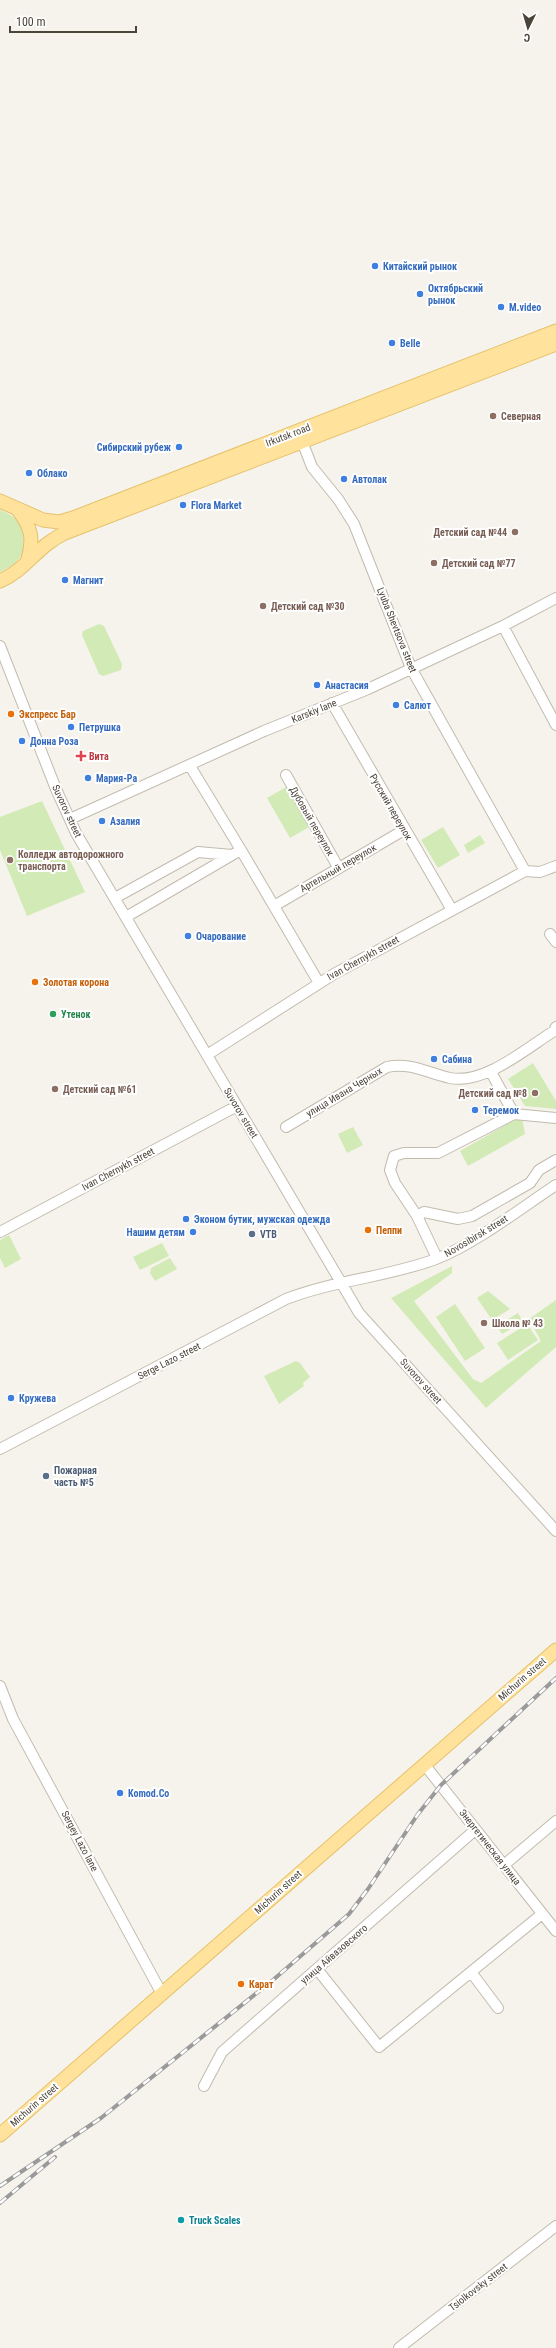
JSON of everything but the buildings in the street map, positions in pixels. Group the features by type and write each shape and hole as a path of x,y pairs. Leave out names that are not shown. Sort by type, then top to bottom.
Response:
{"main road":[{"name":"Irkutsk road","path":"0,581 17,572 44,545 65,533 556,330"},
{"name":"Irkutsk road","path":"0,501 43,520 58,522 73,518 556,344"},
{"path":"18,510 27,522 31,533 32,546 28,561"},
{"name":"Michurin street","path":"0,2135 556,1650"}],"street":[{"name":"Lyuba Shevtsova street","path":"300,437 312,467 338,500 354,524 411,668 525,871"},
{"name":"Karskiy lane","path":"70,820 264,731 368,689 503,626 556,598"},
{"path":"503,626 556,725"},
{"name":"Suvorov street","path":"0,646 70,820 359,1313 556,1531"},
{"name":"Русский переулок","path":"332,703 404,830 452,910"},
{"path":"190,766 236,852 274,906 319,983"},
{"name":"Дубовый переулок","path":"286,775 338,867"},
{"name":"Артельный переулок","path":"274,906 338,867 404,830"},
{"path":"116,898 198,852 236,852"},
{"path":"126,917 236,852"},
{"path":"525,871 540,872 556,866"},
{"name":"Ivan Chernykh street","path":"207,1055 319,983 525,871"},
{"name":"улица Ивана Черных","path":"286,1127 387,1067 402,1064 451,1078 491,1072 554,1031 556,1027"},
{"path":"491,1072 514,1114"},
{"name":"Ivan Chernykh street","path":"0,1232 237,1106"},
{"path":"437,1258 417,1216 395,1183 390,1170 394,1156 404,1153 438,1153 514,1114 556,1118"},
{"path":"417,1216 424,1212 458,1219 472,1216 530,1183 539,1170 556,1160"},
{"name":"Novosibirsk street","path":"342,1283 384,1275 437,1258 463,1245 556,1185"},
{"name":"Serge Lazo street","path":"0,1449 286,1299 307,1291 342,1283"},
{"name":"Sergey Lazo lane","path":"0,1686 13,1719 162,1994"},
{"name":"Энергетическая улица","path":"424,1764 556,1931"},
{"path":"504,1866 556,1821"},
{"name":"улица Айвазовского","path":"204,2086 222,2052 475,1830"},
{"path":"317,1969 379,2048 542,1914"},
{"path":"470,1972 498,2008"},
{"name":"Tsiolkovsky street","path":"399,2348 556,2226"}],"green space":[{"path":"0,510 12,516 20,523 25,532 26,541 24,550 19,558 11,566 0,572"},
{"path":"99,624 104,626 122,664 121,670 103,676 99,674 82,635 83,631"},
{"path":"288,786 311,826 290,838 267,798"},
{"path":"42,801 85,892 27,916 0,850 0,817"},
{"path":"443,827 460,855 438,868 421,840"},
{"path":"480,835 485,843 468,853 464,845"},
{"path":"533,1063 556,1101 556,1109 525,1106 508,1079"},
{"path":"518,1118 522,1118 525,1134 468,1166 460,1151"},
{"path":"353,1127 363,1145 347,1153 338,1134"},
{"path":"9,1235 21,1259 5,1268 0,1258 0,1240"},
{"path":"162,1243 169,1256 140,1270 133,1257"},
{"path":"170,1258 177,1269 155,1281 150,1273 151,1268"},
{"path":"452,1266 452,1273 414,1301 473,1379 481,1383 541,1341 529,1319 556,1300 556,1347 486,1408 391,1298"},
{"path":"488,1291 510,1309 492,1320 477,1298"},
{"path":"455,1304 485,1348 465,1361 436,1317"},
{"path":"518,1313 523,1322 502,1334 497,1326"},
{"path":"527,1324 538,1340 508,1360 497,1343"},
{"path":"296,1361 300,1363 310,1377 303,1383 304,1386 279,1404 264,1376"}],"railway":[{"path":"0,2186 101,2118 273,1980 349,1914 368,1889 418,1814 441,1785 556,1678"},
{"path":"0,2203 55,2157"}],"place":[{"name":"Китайский рынок","path":"375,266"},
{"name":"Октябрьский рынок","path":"420,294"},
{"name":"M.video","path":"501,307"},
{"name":"Belle","path":"392,343"},
{"name":"Северная","path":"493,416"},
{"name":"Сибирский рубеж","path":"179,447"},
{"name":"Облако","path":"29,473"},
{"name":"Автолак","path":"344,479"},
{"name":"Flora Market","path":"183,505"},
{"name":"Детский сад №44","path":"515,532"},
{"name":"Детский сад №77","path":"434,563"},
{"name":"Магнит","path":"65,580"},
{"name":"Детский сад №30","path":"263,606"},
{"name":"Анастасия","path":"317,685"},
{"name":"Салют","path":"396,705"},
{"name":"Экспресс Бар","path":"11,714"},
{"name":"Петрушка","path":"71,727"},
{"name":"Донна Роза","path":"22,741"},
{"name":"Вита","path":"81,756"},
{"name":"Мария-Ра","path":"88,778"},
{"name":"Азалия","path":"102,821"},
{"name":"Колледж автодорожного транспорта","path":"10,860"},
{"name":"Очарование","path":"188,936"},
{"name":"Золотая корона","path":"35,982"},
{"name":"Утенок","path":"53,1014"},
{"name":"Сабина","path":"434,1059"},
{"name":"Детский сад №61","path":"55,1089"},
{"name":"Детский сад №8","path":"535,1093"},
{"name":"Теремок","path":"475,1110"},
{"name":"Эконом бутик, мужская одежда","path":"186,1219"},
{"name":"Пеппи","path":"368,1230"},
{"name":"Нашим детям","path":"193,1232"},
{"name":"VTB","path":"252,1234"},
{"name":"Школа № 43","path":"484,1323"},
{"name":"Кружева","path":"11,1398"},
{"name":"Пожарная часть №5","path":"46,1476"},
{"name":"Komod.Co","path":"120,1793"},
{"name":"Карат","path":"241,1984"},
{"name":"Truck Scales","path":"181,2220"}]}
